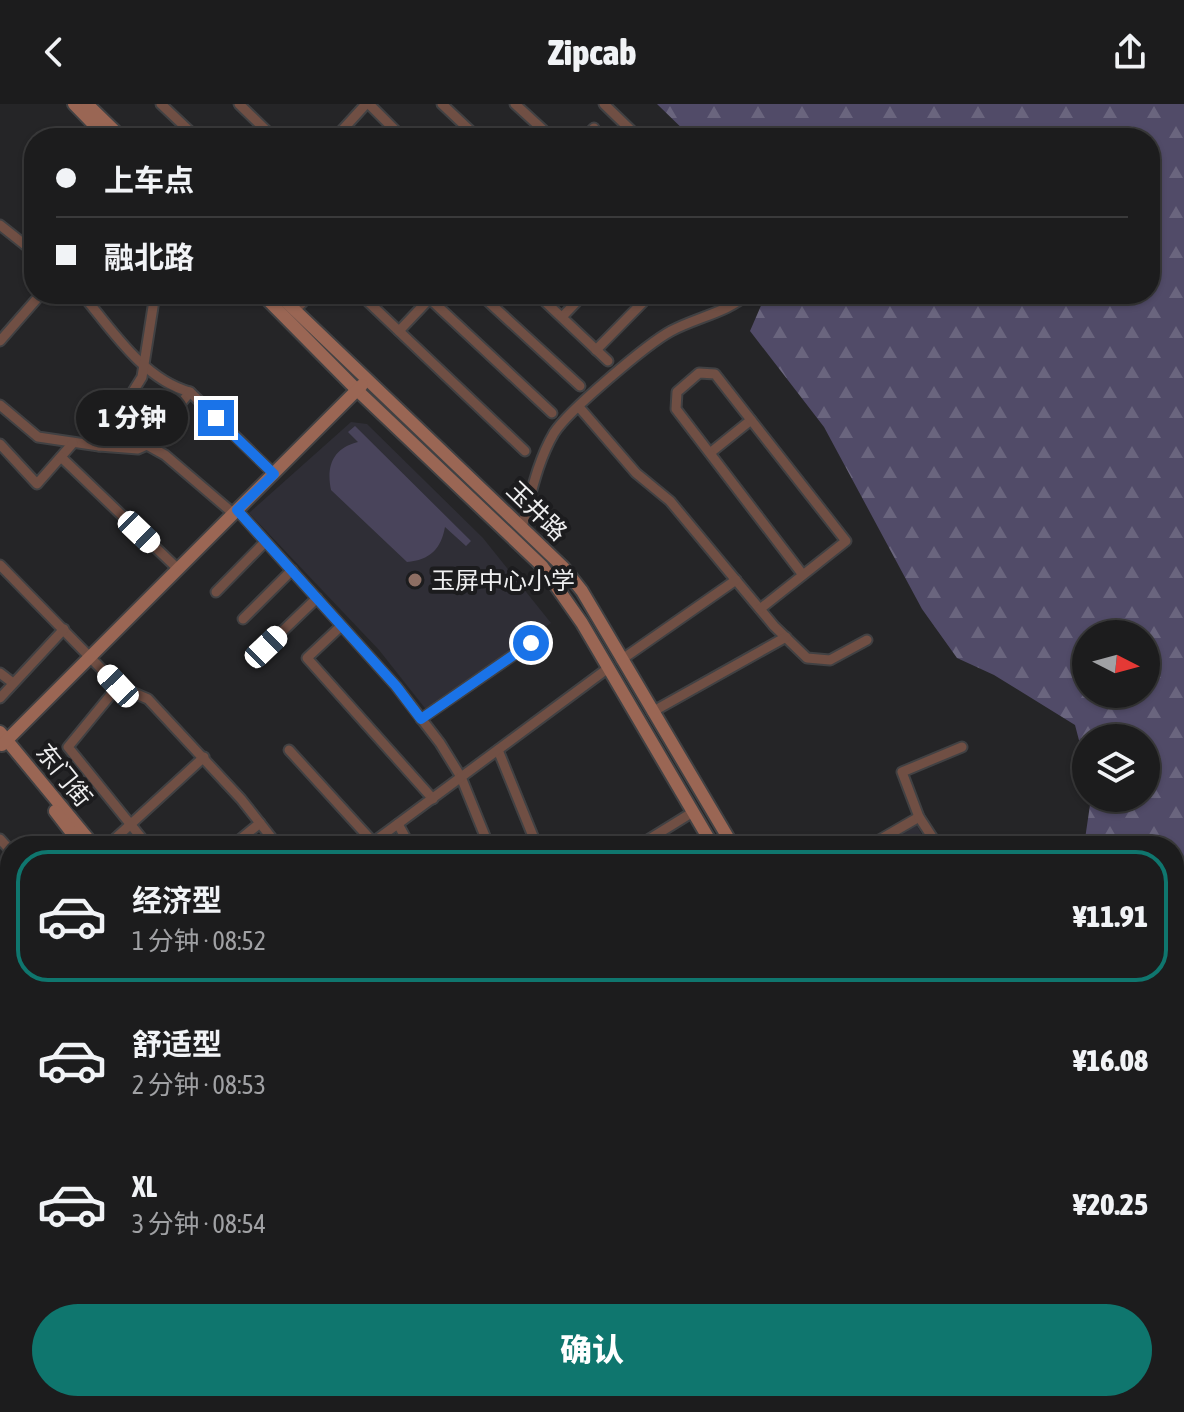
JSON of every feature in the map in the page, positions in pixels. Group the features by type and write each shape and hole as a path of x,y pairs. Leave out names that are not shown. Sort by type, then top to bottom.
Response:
{"street":[{"path":"74,104 97,128"},
{"path":"87,104 112,128"},
{"path":"161,104 186,128"},
{"path":"239,104 264,128"},
{"path":"345,128 368,104 393,128"},
{"path":"442,104 467,128"},
{"path":"515,104 541,128"},
{"path":"604,104 629,128"},
{"path":"0,225 24,244"},
{"path":"0,341 32,304"},
{"path":"91,304 145,365 173,387 190,392 274,474"},
{"path":"99,446 142,377 154,304"},
{"name":"玉井路","path":"272,304 357,390 542,566 582,623 707,836"},
{"name":"玉井路","path":"289,304 563,567 582,591 727,836"},
{"path":"293,308 296,304"},
{"path":"293,308 298,304"},
{"path":"371,304 525,451"},
{"path":"399,331 424,304"},
{"path":"440,304 552,413"},
{"path":"491,304 580,386"},
{"path":"548,304 608,361"},
{"path":"562,317 574,304"},
{"path":"596,350 641,304"},
{"path":"522,527 540,461 555,431 658,338 730,304"},
{"path":"760,609 803,575 846,541 715,374 699,373 677,392 676,409 803,575"},
{"path":"2,740 90,657 367,380"},
{"path":"0,405 38,437 138,449 147,445 190,392"},
{"path":"579,407 636,473 670,501 760,609 807,658 830,660 867,640"},
{"path":"710,453 751,420"},
{"path":"0,444 37,484 73,443"},
{"path":"147,445 165,455 235,512 292,570 396,686 461,777 485,836"},
{"path":"61,457 178,569"},
{"path":"216,592 265,542"},
{"path":"0,565 118,686 148,699 204,757 270,836"},
{"path":"243,619 292,570"},
{"path":"621,660 736,580"},
{"path":"266,647 317,598"},
{"path":"341,626 307,658 433,799"},
{"path":"0,698 64,629"},
{"path":"652,712 786,637"},
{"path":"421,719 531,643"},
{"path":"381,836 607,669"},
{"path":"0,673 13,683"},
{"path":"118,686 68,747 141,836"},
{"name":"东门街","path":"2,740 74,836"},
{"name":"东门街","path":"2,740 85,836"},
{"path":"931,836 919,817 902,772 962,747"},
{"path":"289,750 363,836"},
{"path":"498,750 533,836"},
{"path":"119,836 204,757"},
{"path":"654,836 693,812"},
{"path":"886,836 919,817"},
{"path":"244,836 260,823"},
{"path":"398,824 405,836"}],"shaded area":[{"name":"玉屏中心小学","path":"351,422 367,424 483,538 551,623 428,712 379,650 249,513"},
{"path":"355,426 471,541 466,546 445,527 441,541 433,552 422,559 407,562 331,490 333,459 337,453 358,442 348,432"},
{"path":"915,823 923,836 892,836"}],"green space":[{"path":"657,104 1184,104 1184,836 1085,836 1089,812 1160,812 1160,724 1073,724 994,675 957,658 922,609 824,427 750,331 762,304 1160,304 1160,128 682,128"}],"place":[{"name":"玉屏中心小学","path":"415,580"}],"route":[{"path":"216,418 274,474 237,510 396,686 421,719 531,643"}]}
